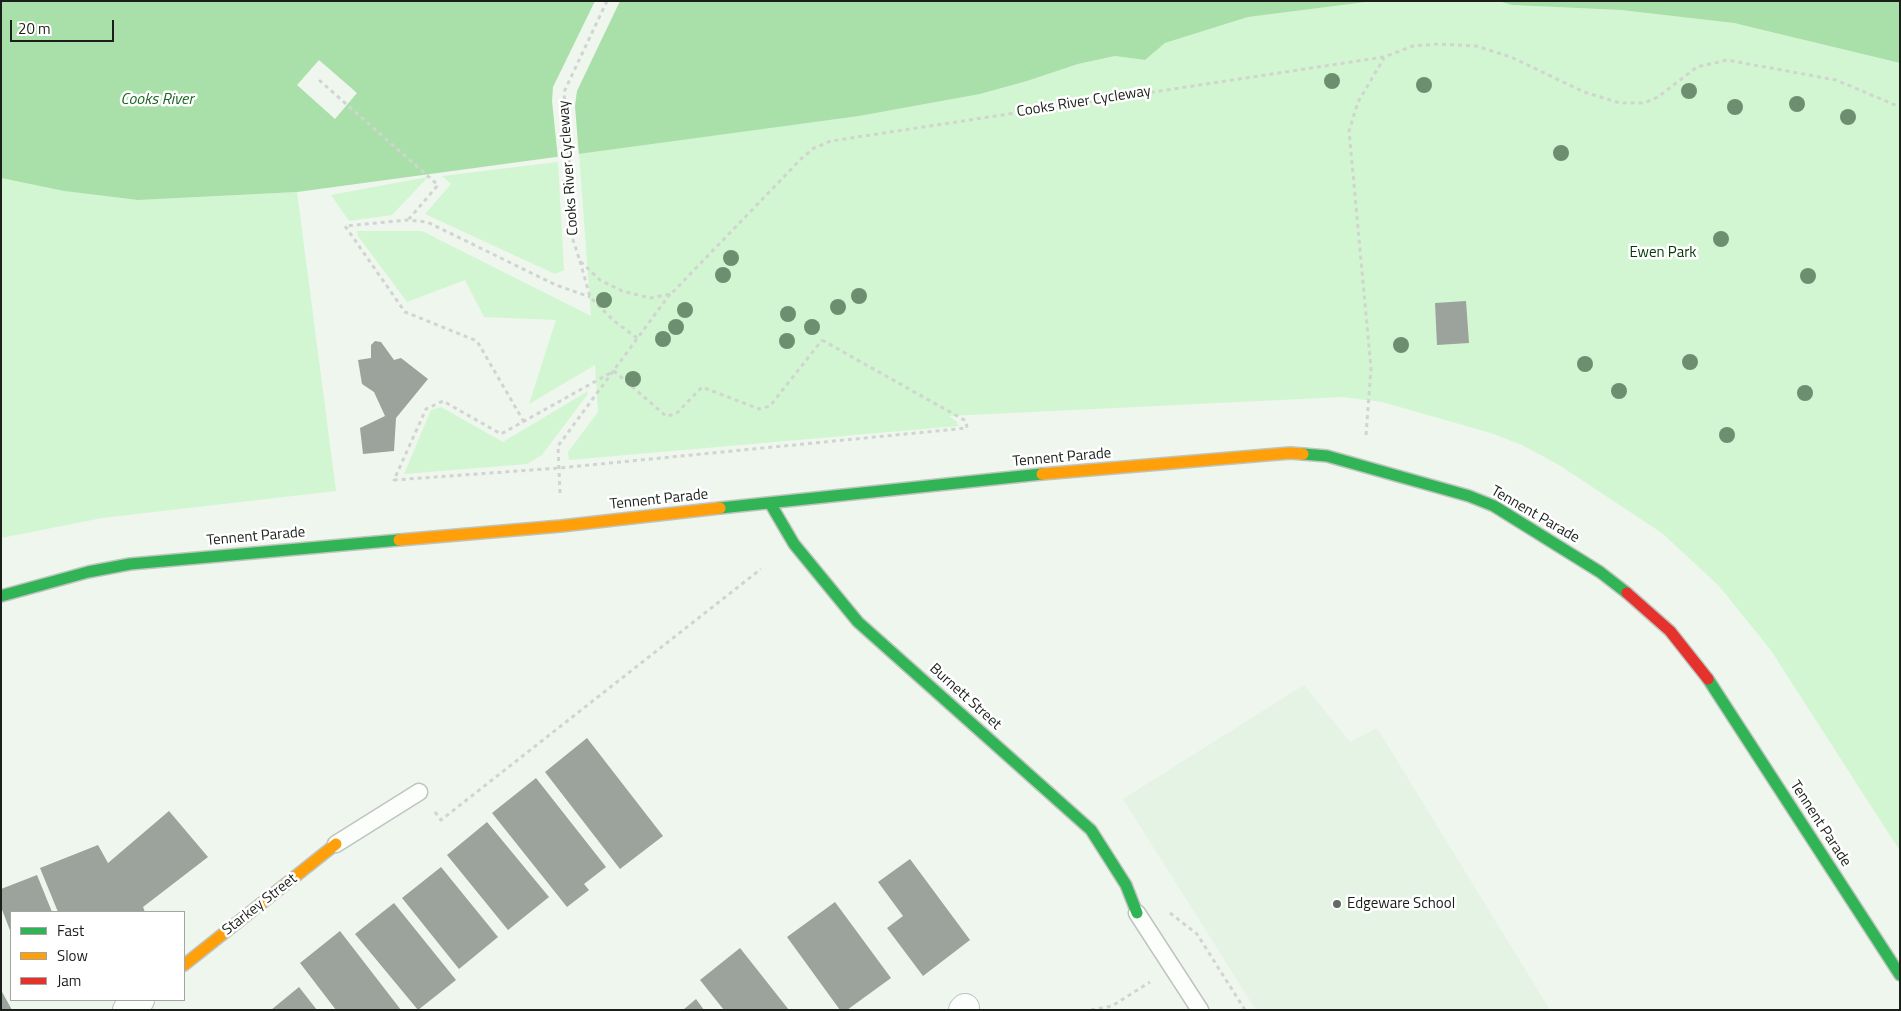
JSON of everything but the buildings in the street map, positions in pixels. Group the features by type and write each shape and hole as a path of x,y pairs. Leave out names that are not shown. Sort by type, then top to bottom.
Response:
{"street":[{"name":"Tennent Parade","path":"1,596 88,572 130,564 561,526 965,481 1290,453 1327,456 1470,496 1494,506 1600,572 1645,607 1670,631 1715,687 1900,975"},
{"name":"Burnett Street","path":"770,503 794,544 858,622 1091,830 1126,885 1137,914"},
{"name":"Starkey Street","path":"185,964 336,844"},
{"path":"127,1010 139,1001"}],"lane":[{"path":"336,844 419,792"},
{"path":"1137,914 1200,1010"}],"path":[{"name":"Cooks River Cycleway","path":"607,1 564,92 572,197 572,237 580,261 600,280 622,291 650,298 671,294 802,158 814,148 831,141 1384,57 1412,46 1439,44 1476,46 1511,57 1584,92 1620,103 1644,103 1658,97 1697,68 1727,60 1836,80 1900,107"},
{"path":"1364,466 1370,368 1349,131 1358,102 1384,57"},
{"path":"319,80 438,185 408,220"},
{"path":"524,422 477,342 405,312 345,226 408,220 427,222 556,285 590,297 614,321 637,338"},
{"path":"580,261 590,297"},
{"path":"561,526 558,446 671,294"},
{"path":"822,340 966,421 967,428 559,468 394,480 426,409 443,401 501,434 614,371 666,416 676,414 702,387 759,409 770,406 822,340"},
{"path":"419,792 441,820 761,569"},
{"path":"1137,914 1170,913 1197,934 1245,1010"},
{"path":"1091,1010 1112,1006 1172,968"}],"shaded area":[{"name":"Edgeware School","path":"1304,685 1350,742 1377,728 1550,1010 1256,1010 1123,799"}],"green space":[{"name":"Ewen Park","path":"1374,1 1498,1 1512,5 1621,10 1734,23 1900,63 1900,851 1770,649 1719,586 1662,533 1559,465 1522,445 1491,433 1382,402 1342,397 949,416 956,421 958,426 569,460 568,452 598,412 595,365 529,404 556,320 484,317 465,280 407,302 358,236 357,231 422,231 591,316 579,153 859,116 980,94 1078,64 1115,56 1145,60 1165,43 1248,17"},
{"path":"558,162 564,270 555,274 425,214 451,184 442,176"},
{"path":"428,177 392,215 349,221 331,195"},
{"path":"1,178 64,191 138,200 297,192 336,491 102,518 1,538"},
{"path":"588,391 587,395 542,455 527,464 404,474 431,410 441,407 503,442"}],"water":[{"name":"Cooks River","path":"1,1 1374,1 1248,17 1165,43 1145,60 1115,56 1078,64 980,94 859,116 297,192 138,200 64,191 1,178"},
{"path":"1498,1 1900,1 1900,63 1734,23 1621,10 1512,5"}],"pier":[{"path":"595,1 620,1 577,91 575,106 579,156 558,159 552,101 553,87"},
{"path":"319,60 357,93 335,119 297,85"}],"traffic: fast":[{"path":"1303,454 1327,456 1469,496 1494,506 1600,572 1627,593"},
{"path":"720,508 1042,474"},
{"path":"770,503 794,544 858,622 1091,830 1126,885 1137,913"},
{"path":"1,596 88,572 130,564 399,540"},
{"path":"1708,679 1900,975"}],"traffic: slow":[{"path":"1042,474 1290,453 1303,454"},
{"path":"399,540 561,526 720,508"},
{"path":"185,964 336,844"}],"traffic: jam":[{"path":"1627,593 1670,631 1708,679"}],"place":[{"name":"Edgeware School","path":"1337,904"}]}
